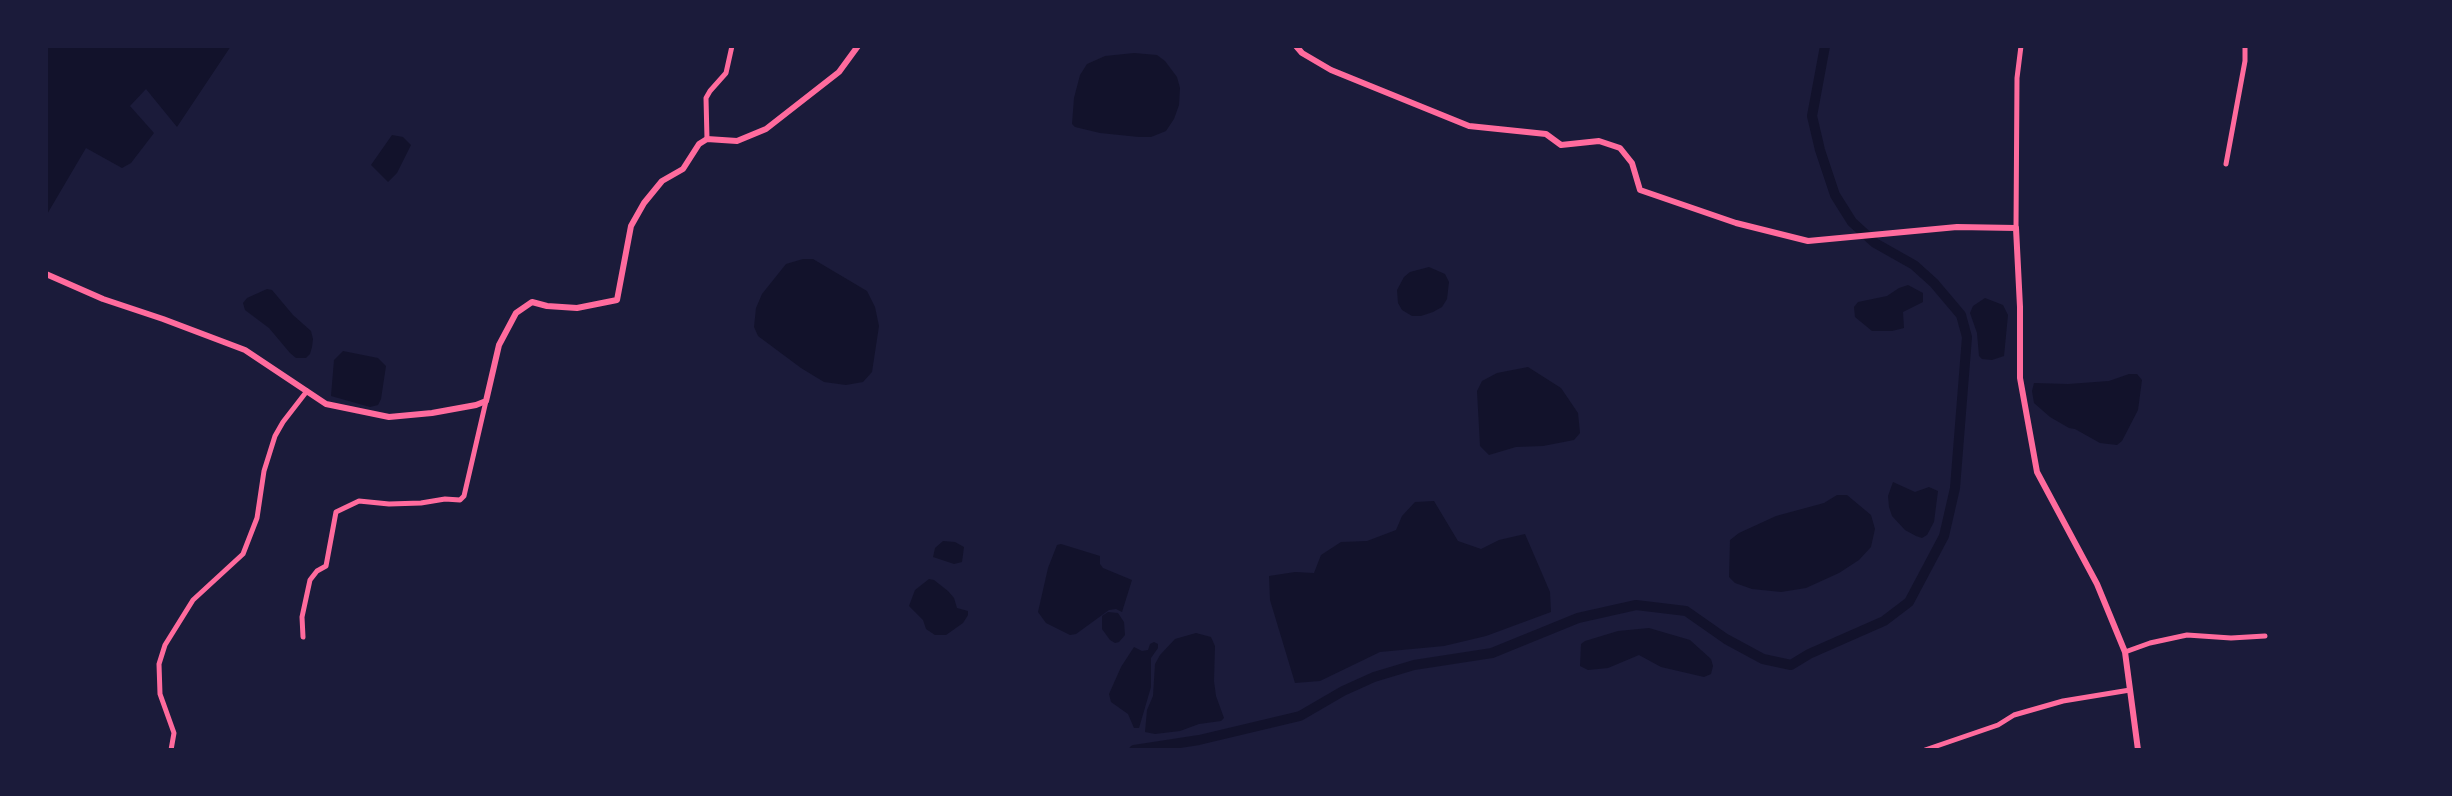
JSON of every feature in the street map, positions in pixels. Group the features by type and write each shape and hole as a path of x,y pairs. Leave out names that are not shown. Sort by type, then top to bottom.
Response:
{"street":[{"path":"707,139 706,98 726,73 732,46"},
{"path":"303,637 302,617 310,580 326,566 336,512 359,501 421,503 460,500 464,496 499,345 516,313 532,302 577,308 617,300 631,226 662,181 683,169 699,144 707,139 737,141 766,129 839,72 858,46"},
{"path":"1296,46 1331,70 1469,126 1546,134 1561,145 1599,141 1620,148 1632,163 1640,190 1736,223 1808,241 1957,227 2016,228"},
{"path":"2021,46 2017,78 2016,228 2020,378 2037,472 2097,584 2125,652 2138,750"},
{"path":"2226,164 2245,46"},
{"path":"47,275 103,299 245,350 326,404 389,417 432,413 486,401"},
{"path":"171,750 174,733 160,694 159,664 165,645 193,600 243,554 257,518 264,471 275,436 307,391"},
{"path":"2125,652 2187,635 2231,638 2265,636"},
{"path":"1925,750 1998,725 2014,715 2063,701 2130,690"}],"shaded area":[{"path":"46,46 231,46 177,127 146,89 130,106 154,133 131,163 122,168 86,148 46,216"},
{"path":"1134,53 1157,55 1177,77 1179,105 1166,131 1151,137 1139,137 1075,127 1072,124 1074,98 1080,75 1087,64 1105,56"},
{"path":"392,135 403,137 411,145 397,173 388,182 371,165"},
{"path":"813,259 867,291 875,307 879,326 872,372 863,382 846,385 824,382 758,336 754,327 756,308 762,294 786,264"},
{"path":"1429,267 1445,274 1449,282 1447,299 1442,307 1433,312 1412,316 1402,310 1397,290 1410,272"},
{"path":"1908,285 1923,293 1923,302 1903,312 1904,328 1872,331 1855,317 1854,307 1858,302 1887,296"},
{"path":"267,289 272,290 311,331 312,347 306,358 296,358 269,328 245,310 243,303 247,298"},
{"path":"1985,298 2003,305 2008,315 2004,356 1992,360 1979,356 1977,333 1970,313 1973,306"},
{"path":"343,351 378,358 386,366 378,405 370,407 331,396 334,360"},
{"path":"1528,367 1561,388 1578,413 1580,433 1574,440 1516,447 1489,455 1480,446 1477,391 1482,381 1497,373"},
{"path":"2137,374 2142,380 2138,410 2117,445 2100,443 2069,428 2034,403 2034,383 2109,381"},
{"path":"1893,482 1915,492 1929,487 1938,491 1934,522 1922,538 1905,530 1892,516 1888,496"},
{"path":"1837,495 1847,495 1871,515 1875,529 1871,547 1859,560 1806,588 1781,592 1752,589 1735,583 1729,577 1730,540 1739,533 1776,516 1824,503"},
{"path":"1434,501 1458,541 1481,549 1499,540 1525,534 1550,592 1551,612 1486,636 1444,646 1380,652 1320,681 1295,683 1270,600 1269,576 1314,573 1321,555 1341,542 1367,541 1396,530 1402,516 1415,502"},
{"path":"943,541 964,547 962,562 954,564 933,557 935,548"},
{"path":"1057,545 1100,556 1103,568 1132,580 1122,612 1109,610 1070,635 1046,623 1038,612 1048,568"},
{"path":"929,579 948,591 957,608 968,611 963,623 946,635 935,635 926,629 923,620 909,606 915,590"},
{"path":"1108,612 1118,613 1124,622 1125,635 1119,642 1110,640 1102,629 1102,616"},
{"path":"1649,628 1690,640 1711,659 1711,674 1704,677 1661,667 1639,655 1608,668 1588,670 1580,666 1581,644 1585,641 1618,631"},
{"path":"1196,633 1211,637 1215,646 1214,681 1224,718 1180,731 1145,732 1147,710 1153,696 1155,664 1175,639"},
{"path":"1154,642 1158,648 1151,658 1151,687 1139,728 1134,728 1128,714 1111,702 1109,694 1134,647 1148,650"}],"waterway":[{"path":"1134,750 1199,740 1300,716 1374,677 1414,665 1492,653 1578,618 1636,605 1686,611 1726,639 1763,659 1791,665 1884,621 1909,602 1944,536 1955,488 1967,337 1961,315 1934,283 1914,265 1875,243 1852,222 1835,195 1812,116 1825,46"}]}
